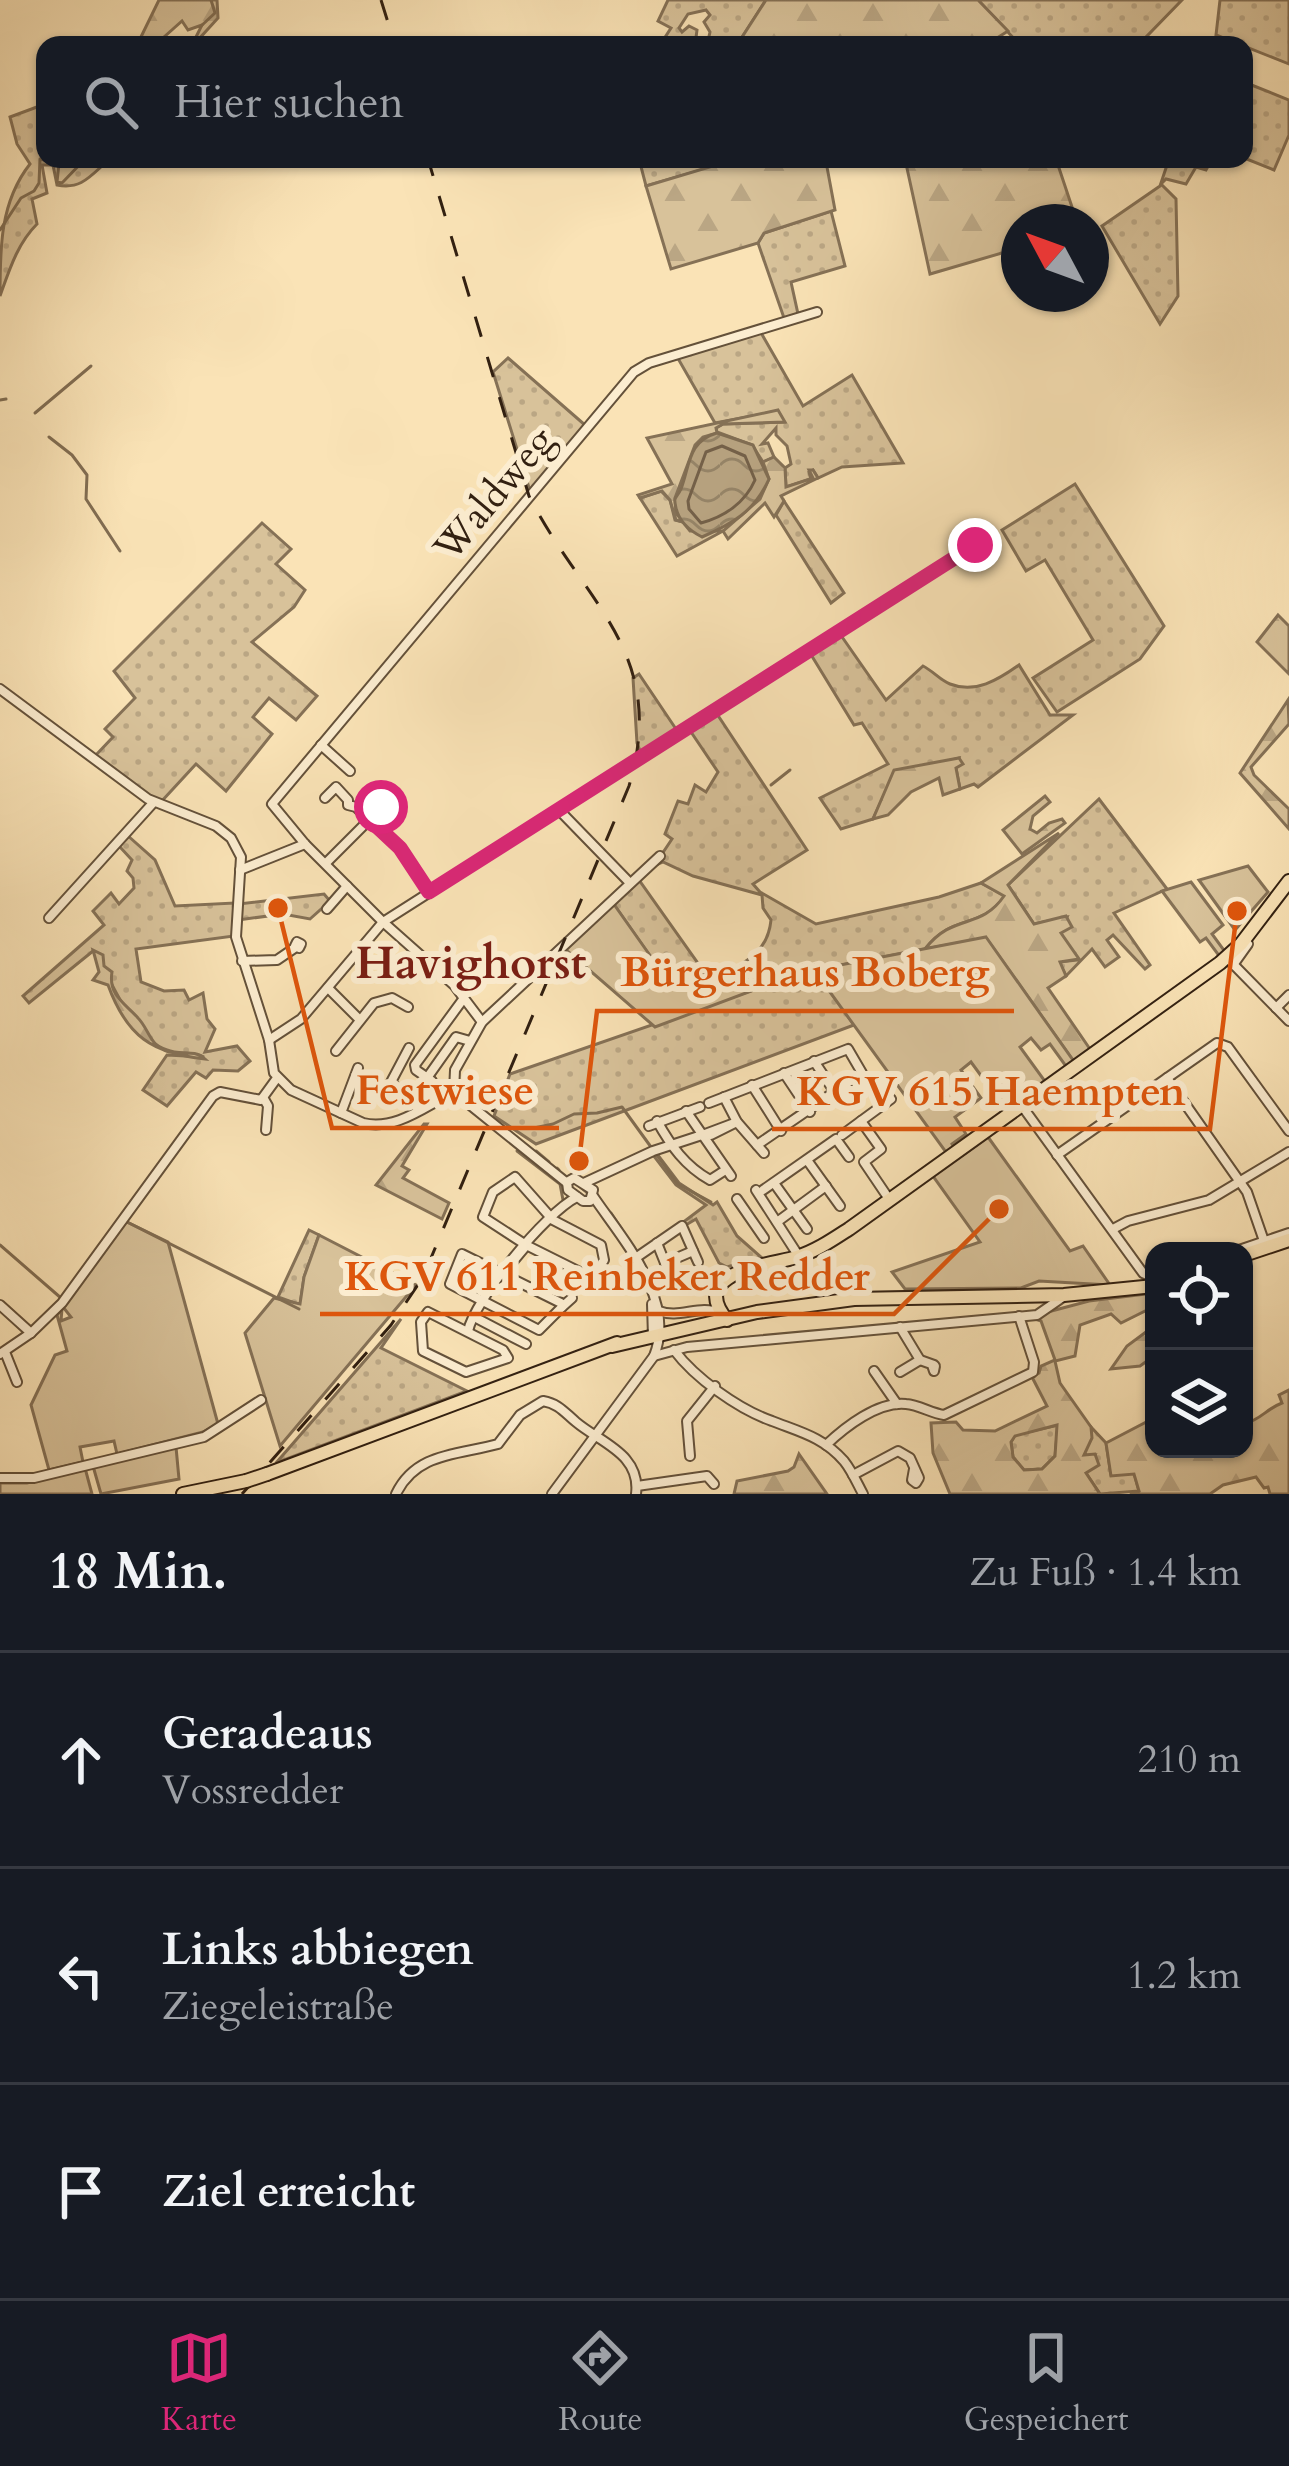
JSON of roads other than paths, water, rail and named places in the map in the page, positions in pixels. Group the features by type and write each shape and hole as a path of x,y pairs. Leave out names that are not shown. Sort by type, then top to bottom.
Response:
{"main road":[{"path":"721,1318 726,1280 739,1269 799,1256 827,1244 1230,961 1289,881"},
{"path":"653,1340 721,1318 879,1297 1064,1295 1145,1283"},
{"path":"183,1494 267,1474 612,1346 653,1340 721,1318"}],"street":[{"name":"Waldweg","path":"305,844 272,808 274,800 634,372 649,363 817,312"},
{"path":"269,1040 302,1018 383,922 975,545"},
{"path":"0,688 153,802 223,830 239,850 235,919 242,961 277,1078 291,1090 369,1125 382,1126 454,1092"},
{"path":"321,745 350,771"},
{"path":"325,798 336,787 348,805 400,848 429,892"},
{"path":"326,863 390,799"},
{"path":"49,918 153,802"},
{"path":"559,810 629,882"},
{"path":"240,869 305,844 464,998 482,1022"},
{"path":"454,1092 454,1072 482,1022 660,856"},
{"path":"327,909 347,886"},
{"path":"1289,890 1230,961 1289,1021"},
{"path":"242,961 277,960 296,946"},
{"path":"328,988 359,1019"},
{"path":"1276,1008 1289,995"},
{"path":"336,1051 359,1019 382,998 399,1000 408,1007"},
{"path":"464,998 416,1063 416,1070 429,1080 455,1038 470,1041"},
{"path":"1057,1155 1213,1045 1225,1045 1289,1131"},
{"path":"409,1048 391,1082 419,1110"},
{"path":"686,1111 727,1173 710,1180 694,1171 653,1124 686,1111 704,1105 752,1085 814,1061 848,1049 862,1073 761,1149 737,1122 724,1097"},
{"path":"814,1061 836,1094"},
{"path":"341,1114 358,1067"},
{"path":"784,1073 810,1112"},
{"path":"17,1382 2,1353 62,1303 218,1093 264,1099 277,1078"},
{"path":"1167,1078 1240,1180 1277,1244"},
{"path":"752,1085 781,1130"},
{"path":"454,1092 559,1173 571,1188 591,1190 671,1146 711,1136 737,1122"},
{"path":"264,1099 266,1130"},
{"path":"842,1135 891,1099"},
{"path":"1022,1106 1145,1275"},
{"path":"861,1121 881,1149 864,1162 890,1200"},
{"path":"799,1256 760,1190 836,1139 849,1157"},
{"path":"1113,1229 1209,1200 1289,1152"},
{"path":"807,1160 841,1206"},
{"path":"584,1286 592,1277 604,1261 601,1245 551,1218 520,1179 515,1177 493,1192 482,1217 592,1277"},
{"path":"774,1183 807,1229"},
{"path":"777,1222 826,1186"},
{"path":"571,1188 591,1190"},
{"path":"468,1332 472,1317 504,1272 565,1204 571,1188"},
{"path":"552,1494 596,1434 653,1340 657,1310 637,1257 591,1190"},
{"path":"737,1199 764,1238"},
{"path":"752,1220 769,1209"},
{"path":"637,1257 682,1226 698,1262"},
{"path":"657,1243 667,1268 693,1251"},
{"path":"562,1307 464,1253 449,1282 539,1330 572,1298"},
{"path":"1038,1295 1048,1310"},
{"path":"674,1350 1019,1316 1048,1310 1064,1295"},
{"path":"652,1300 653,1340"},
{"path":"468,1332 484,1303"},
{"path":"0,1305 31,1333"},
{"path":"657,1310 674,1315 703,1309 721,1318"},
{"path":"478,1319 525,1345 508,1358 466,1372 423,1351 421,1322 428,1312 503,1350 508,1358"},
{"path":"826,1445 855,1422 897,1404 944,1415 1033,1372 1019,1316"},
{"path":"901,1327 920,1360 932,1365"},
{"path":"653,1340 674,1350 715,1386 766,1419 805,1431 826,1445 853,1475 862,1494"},
{"path":"900,1372 920,1360"},
{"path":"874,1371 897,1404"},
{"path":"690,1456 687,1421 715,1386"},
{"path":"0,1478 34,1478 204,1437 261,1400"},
{"path":"396,1494 410,1474 435,1457 498,1444 520,1415 539,1402 559,1405 627,1459 636,1490 707,1476 714,1484"},
{"path":"853,1475 898,1451 907,1454 914,1468"}],"water":[{"path":"717,433 753,445 769,479 741,516 702,537 682,521 675,499 695,448"}],"waterway":[{"path":"200,27 215,13 211,0"},
{"path":"0,230 21,198 34,191 40,168"},
{"path":"58,168 57,182 62,183 76,168"},
{"path":"35,413 91,366"},
{"path":"0,400 6,399"},
{"path":"49,437 87,475 86,499 120,551"},
{"path":"771,785 790,770"},
{"path":"534,1128 574,1114 622,1107 651,1147"},
{"path":"517,1151 560,1184 563,1200"},
{"path":"536,1151 549,1162"},
{"path":"657,1155 678,1184 711,1202"},
{"path":"579,1186 589,1194"},
{"path":"611,1213 621,1228"},
{"path":"125,1221 299,1309"},
{"path":"0,1245 61,1298"}],"railway":[{"path":"381,0 392,36"},
{"path":"242,1494 391,1325 423,1277 629,786 638,739 638,699 615,631 529,496 431,168"}],"place":[{"name":"Festwiese","path":"278,908"},
{"name":"KGV 615 Haempten","path":"1237,911"},
{"name":"Bürgerhaus Boberg","path":"579,1161"},
{"name":"KGV 611 Reinbeker Redder","path":"999,1209"}],"district":[{"name":"Havighorst","path":"471,962"}]}
